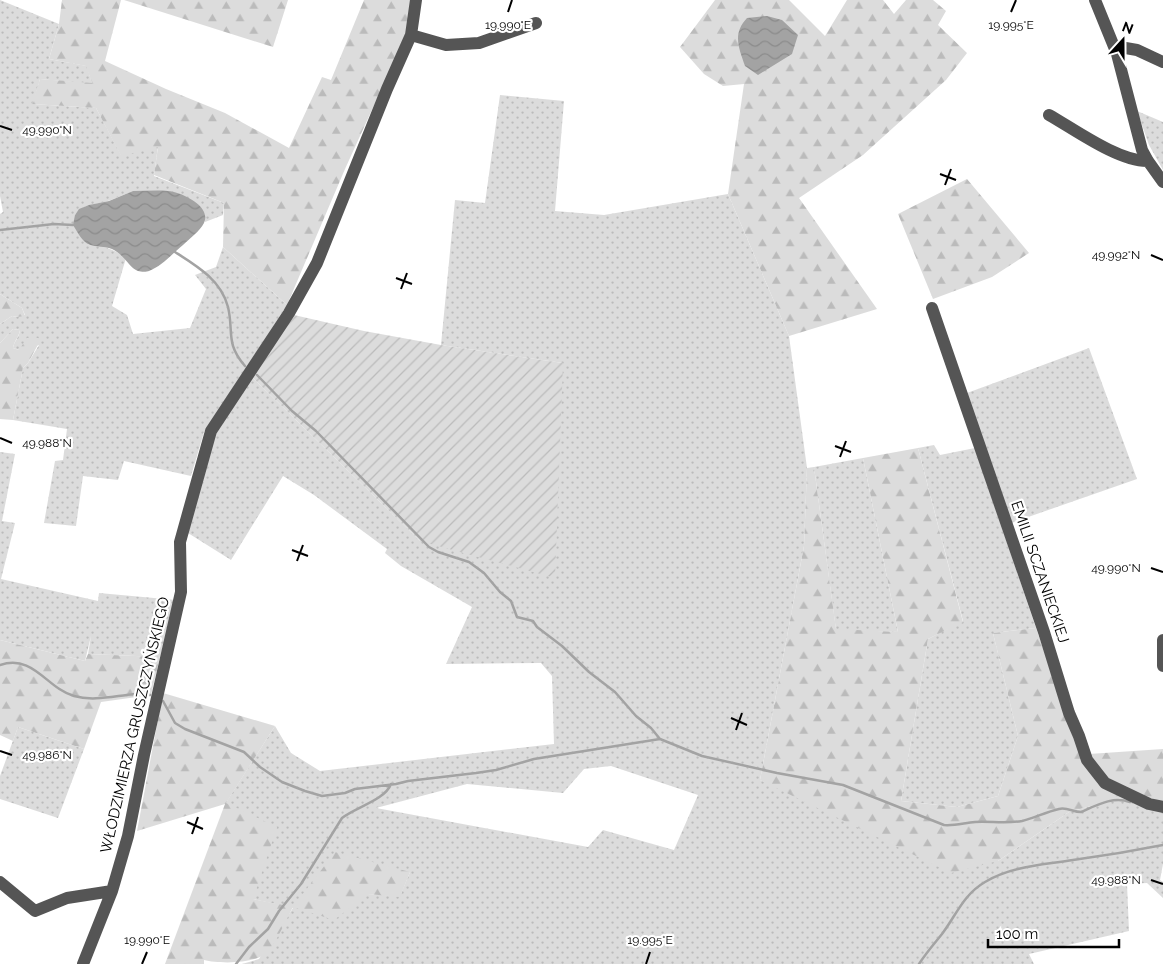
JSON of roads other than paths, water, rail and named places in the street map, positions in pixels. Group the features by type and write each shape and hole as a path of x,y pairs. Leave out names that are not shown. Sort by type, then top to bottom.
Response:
{"street":[{"name":"WŁODZIMIERZA GRUSZCZYŃSKIEGO","path":"83,964 112,891 128,836 144,755 181,592 180,542 211,430 289,313 317,263 387,89 411,36 416,0"},
{"path":"1095,0 1114,46 1142,150 1163,182"},
{"path":"411,36 446,45 479,43 536,23"},
{"path":"1114,46 1138,50 1163,62"},
{"path":"1049,115 1121,156 1139,161 1148,161"},
{"name":"EMILII SCZANIECKIEJ","path":"932,308 1044,632 1069,713 1087,760 1105,783 1149,804 1163,807"},
{"path":"1163,640 1163,666"},
{"path":"0,882 35,911 67,898 112,891"}],"water":[{"path":"767,16 782,20 798,35 792,54 758,75 745,66 739,47 738,35 742,24 747,18"},
{"path":"133,191 174,192 194,201 204,211 204,223 194,235 163,263 147,272 135,269 112,249 87,244 73,225 75,215 79,209 109,201"}],"waterway":[{"path":"0,230 54,224 73,225"},
{"path":"175,252 214,281 225,297 230,316 232,344 245,366"},
{"path":"257,375 292,411 316,431 429,547 438,552 469,562 484,573 500,592 511,601 517,617 533,621 537,627 615,692 660,739 702,756 777,773 843,785 944,825 975,822 1016,822 1059,809 1081,812 1111,801 1124,800 1130,802"},
{"path":"0,665 22,664 39,673 64,692 74,696 100,698 138,694 150,695"},
{"path":"163,701 175,723 185,729 244,752 260,767 282,782 322,796 408,781 496,770 534,759 660,739"},
{"path":"236,964 249,947 268,929 279,911 301,884 342,818 383,795 391,784"},
{"path":"919,964 971,893 977,887 995,877 1016,869 1163,845"}]}
